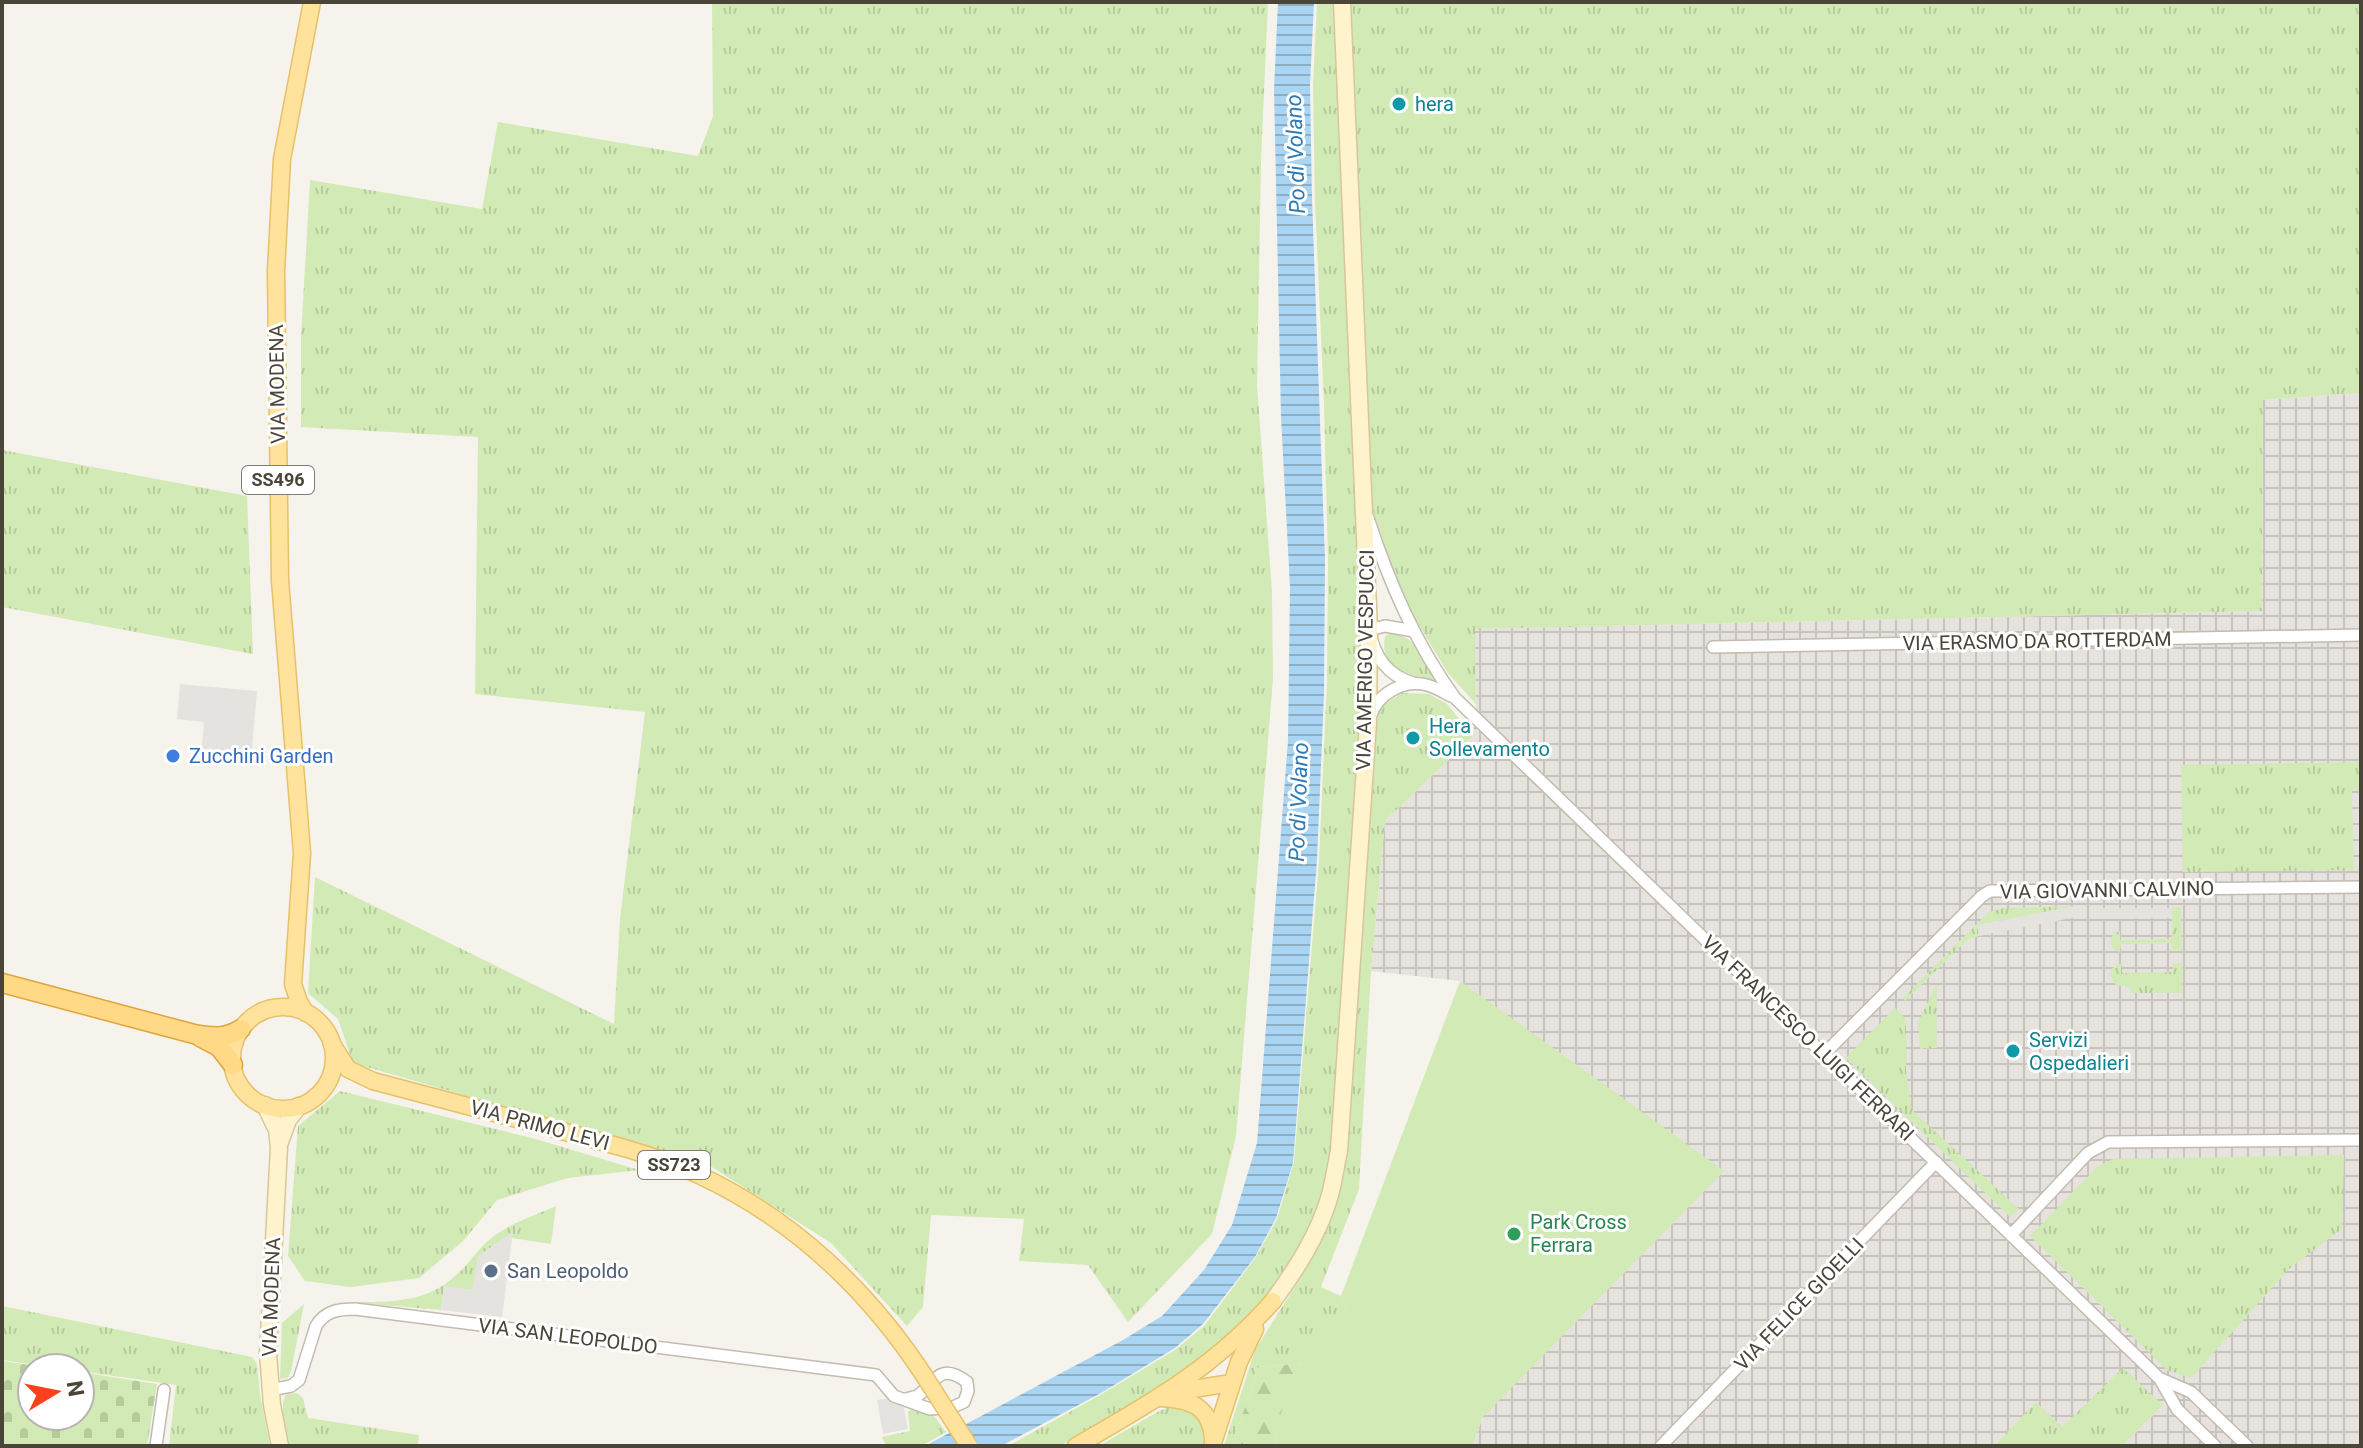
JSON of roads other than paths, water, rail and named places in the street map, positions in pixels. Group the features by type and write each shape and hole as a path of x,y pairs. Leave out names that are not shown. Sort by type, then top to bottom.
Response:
{"highway":[{"path":"2,983 194,1034 222,1037 241,1029"},
{"path":"194,1034 219,1047 233,1065"}],"main road":[{"name":"VIA MODENA","path":"270,1009 285,990 293,959 301,880 302,844 280,580 276,271 280,174 312,2"},
{"name":"VIA AMERIGO VESPUCCI","path":"1273,1301 1305,1253 1318,1226 1330,1195 1339,1151 1368,723 1365,509 1342,2"},
{"name":"VIA MODENA","path":"293,959 295,994 306,1013"},
{"path":"299,1106 282,1109 252,1098 242,1087 233,1065 234,1043 241,1029 256,1015 270,1009 286,1007 306,1013"},
{"name":"SS723","path":"306,1013 322,1026 348,1069 373,1081"},
{"path":"324,1087 333,1063 332,1044"},
{"name":"SS723","path":"299,1106 311,1100 324,1087 344,1079 373,1081"},
{"name":"VIA PRIMO LEVI","path":"373,1081 639,1152 724,1188 780,1222 834,1266 887,1324 969,1446"},
{"name":"VIA MODENA","path":"265,1105 277,1130 279,1147 269,1341 270,1390 280,1446"},
{"name":"VIA MODENA","path":"279,1147 288,1120 299,1106"},
{"path":"1213,1445 1247,1344 1273,1301"},
{"path":"1076,1446 1159,1398 1200,1370 1247,1331 1273,1301"},
{"path":"1159,1398 1186,1390 1232,1383"},
{"path":"1159,1398 1187,1400 1197,1406 1211,1424 1213,1445"}],"street":[{"name":"VIA FRANCESCO LUIGI FERRARI","path":"1365,509 1385,568 1414,631 1455,698 2160,1379 2177,1409 2215,1446"},
{"path":"1369,630 1385,626 1414,631"},
{"name":"VIA FRANCESCO LUIGI FERRARI","path":"1369,630 1372,643 1392,675 1428,685 1455,698"},
{"name":"VIA ERASMO DA ROTTERDAM","path":"1713,647 2361,635"},
{"path":"1368,723 1379,699 1401,686 1414,683"},
{"name":"VIA GIOVANNI CALVINO","path":"1824,1054 1990,891 2361,887"},
{"path":"2011,1235 2088,1153 2108,1142 2361,1140"},
{"name":"VIA FELICE GIOELLI","path":"1661,1446 1936,1162"},
{"name":"VIA SAN LEOPOLDO","path":"270,1390 291,1386 299,1380 320,1319 334,1311 355,1309 876,1375 894,1396 930,1409 953,1407 964,1402 967,1382 944,1374 932,1380 918,1396 904,1399"},
{"name":"VIA FRANCESCO LUIGI FERRARI","path":"2160,1379 2191,1392 2247,1446"},
{"path":"156,1446 164,1390"}],"water":[{"name":"Po di Volano","path":"1278,2 1314,2 1310,85 1312,199 1325,559 1324,694 1317,860 1293,1163 1276,1218 1255,1257 1203,1324 1175,1348 1101,1393 1001,1446 925,1446 1162,1316 1204,1270 1232,1225 1257,1143 1288,741 1290,587 1281,417 1274,89"}],"place":[{"name":"hera","path":"1399,104"},
{"name":"Hera Sollevamento","path":"1413,738"},
{"name":"Zucchini Garden","path":"173,756"},
{"name":"Servizi Ospedalieri","path":"2013,1051"},
{"name":"Park Cross Ferrara","path":"1514,1234"},
{"name":"San Leopoldo","path":"491,1271"}]}
